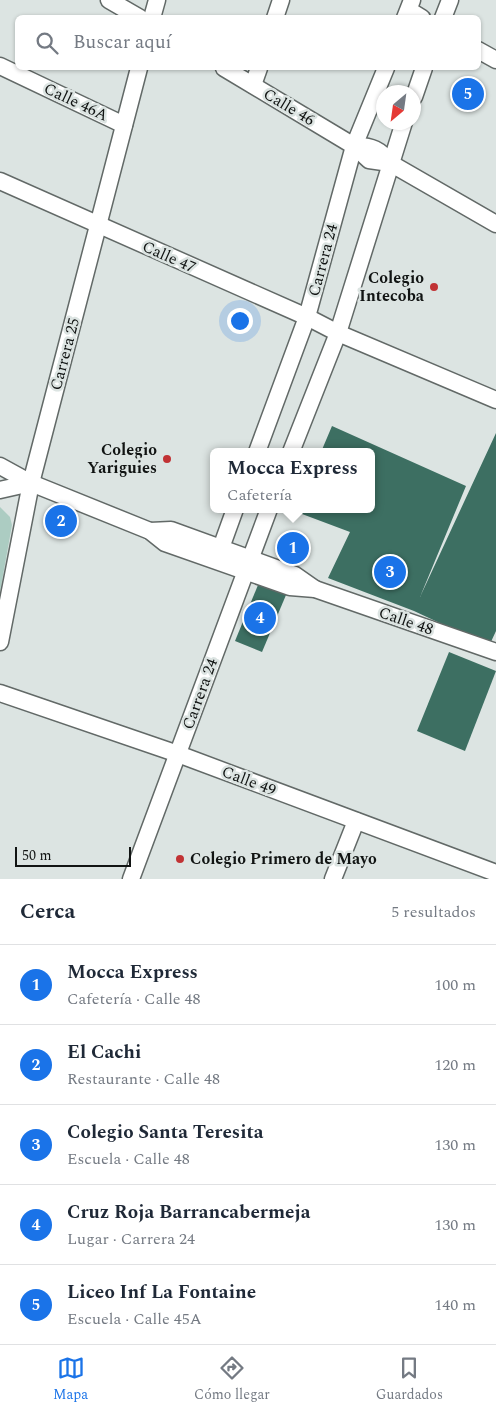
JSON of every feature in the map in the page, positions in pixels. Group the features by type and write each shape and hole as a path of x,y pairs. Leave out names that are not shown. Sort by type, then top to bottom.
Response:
{"street":[{"path":"109,0 135,15"},
{"path":"153,15 157,0"},
{"path":"276,15 281,0"},
{"path":"444,15 450,0"},
{"path":"481,52 496,60"},
{"name":"Calle 46A","path":"0,66 124,124"},
{"name":"Carrera 25","path":"0,642 31,483 138,70"},
{"name":"Calle 46","path":"227,70 354,146 365,145 375,148 390,163 496,224"},
{"path":"253,85 258,70"},
{"name":"Carrera 24","path":"258,448 307,317 354,146 385,70"},
{"path":"418,85 423,70"},
{"path":"293,448 338,333 401,130"},
{"name":"Calle 47","path":"0,182 307,317 338,333 496,400"},
{"name":"Calle 47","path":"301,333 319,330 338,333"},
{"name":"Calle 48","path":"0,466 31,483 150,531 171,530 219,555 247,565 295,575 316,589 496,652"},
{"path":"0,490 31,483"},
{"path":"219,555 234,513"},
{"name":"Carrera 24","path":"132,879 267,513"},
{"name":"Calle 49","path":"0,694 178,754 496,874"},
{"path":"333,879 356,821"}],"green space":[{"path":"0,507 10,517 12,525 0,592"}],"building":[{"path":"332,426 466,486 420,597 496,433 496,631 489,646 414,611 328,578 350,532 299,513 375,513 375,448 323,448"},
{"path":"258,585 286,595 262,652 235,641"},
{"path":"449,652 496,671 465,751 417,731"}],"place":[{"name":"Liceo Inf La Fontaine","path":"468,94"},
{"name":"Colegio Intecoba","path":"434,287"},
{"name":"Colegio Yariguies","path":"167,459"},
{"name":"El Cachi","path":"61,521"},
{"name":"Mocca Express","path":"293,548"},
{"name":"Colegio Santa Teresita","path":"390,572"},
{"name":"Cruz Roja Barrancabermeja","path":"260,618"},
{"name":"Colegio Primero de Mayo","path":"180,859"}]}
